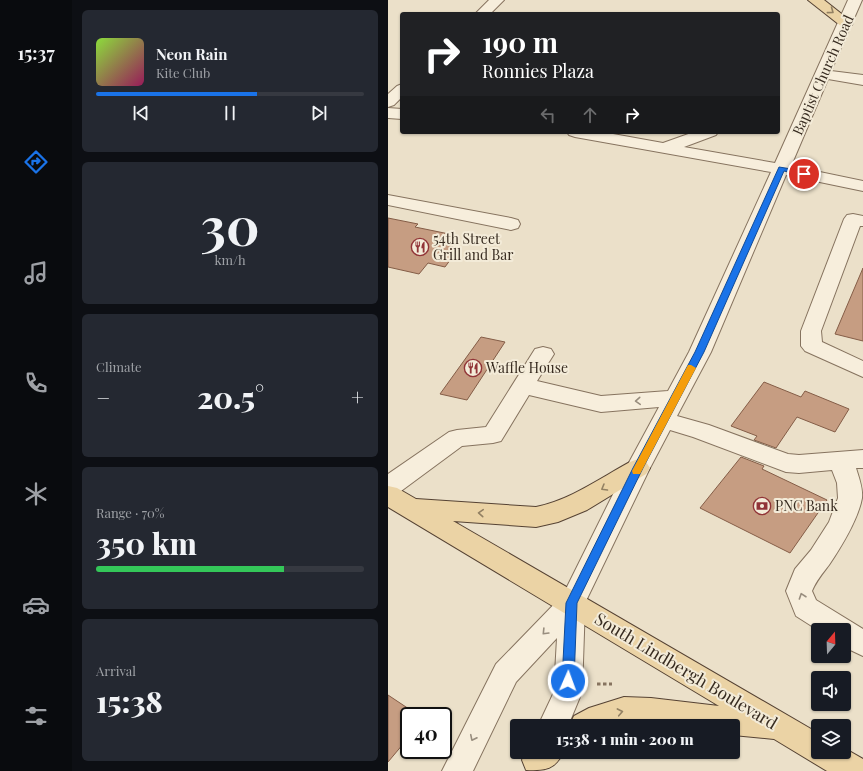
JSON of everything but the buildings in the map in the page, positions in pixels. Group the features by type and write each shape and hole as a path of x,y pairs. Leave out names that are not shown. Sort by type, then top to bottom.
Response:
{"main road":[{"path":"815,0 846,23"},
{"path":"412,509 536,517 558,512 578,503 638,468"},
{"name":"South Lindbergh Boulevard","path":"388,495 811,745"},
{"path":"597,719 624,711 651,712 708,719"},
{"path":"740,723 782,728"},
{"path":"835,759 856,771"}],"street":[{"path":"484,12 497,0"},
{"name":"Baptist Church Road","path":"457,771 506,673 572,603 638,468 700,352 824,74 855,0"},
{"path":"824,74 863,80"},
{"path":"388,102 400,91"},
{"path":"388,113 400,114"},
{"path":"586,134 782,169 863,186"},
{"path":"664,148 704,134"},
{"path":"388,200 511,224"},
{"path":"863,221 853,219 811,331 812,346 863,370"},
{"path":"388,487 457,438 493,435 543,354"},
{"path":"523,386 601,404 675,398"},
{"path":"664,420 701,431 786,463 799,464 852,460 849,483 850,498 840,525 820,557 804,577 799,591 806,608 829,623"},
{"name":"Baptist Church Road","path":"556,719 568,692 572,603"}],"path":[{"path":"594,684 616,685"}],"slow traffic":[{"path":"637,471 691,368"}],"place":[{"name":"54th Street Grill and Bar","path":"420,247"},
{"name":"Waffle House","path":"473,368"},
{"name":"PNC Bank","path":"762,506"}],"route":[{"path":"568,681 572,603 638,468 700,352 782,169 804,174"}]}
